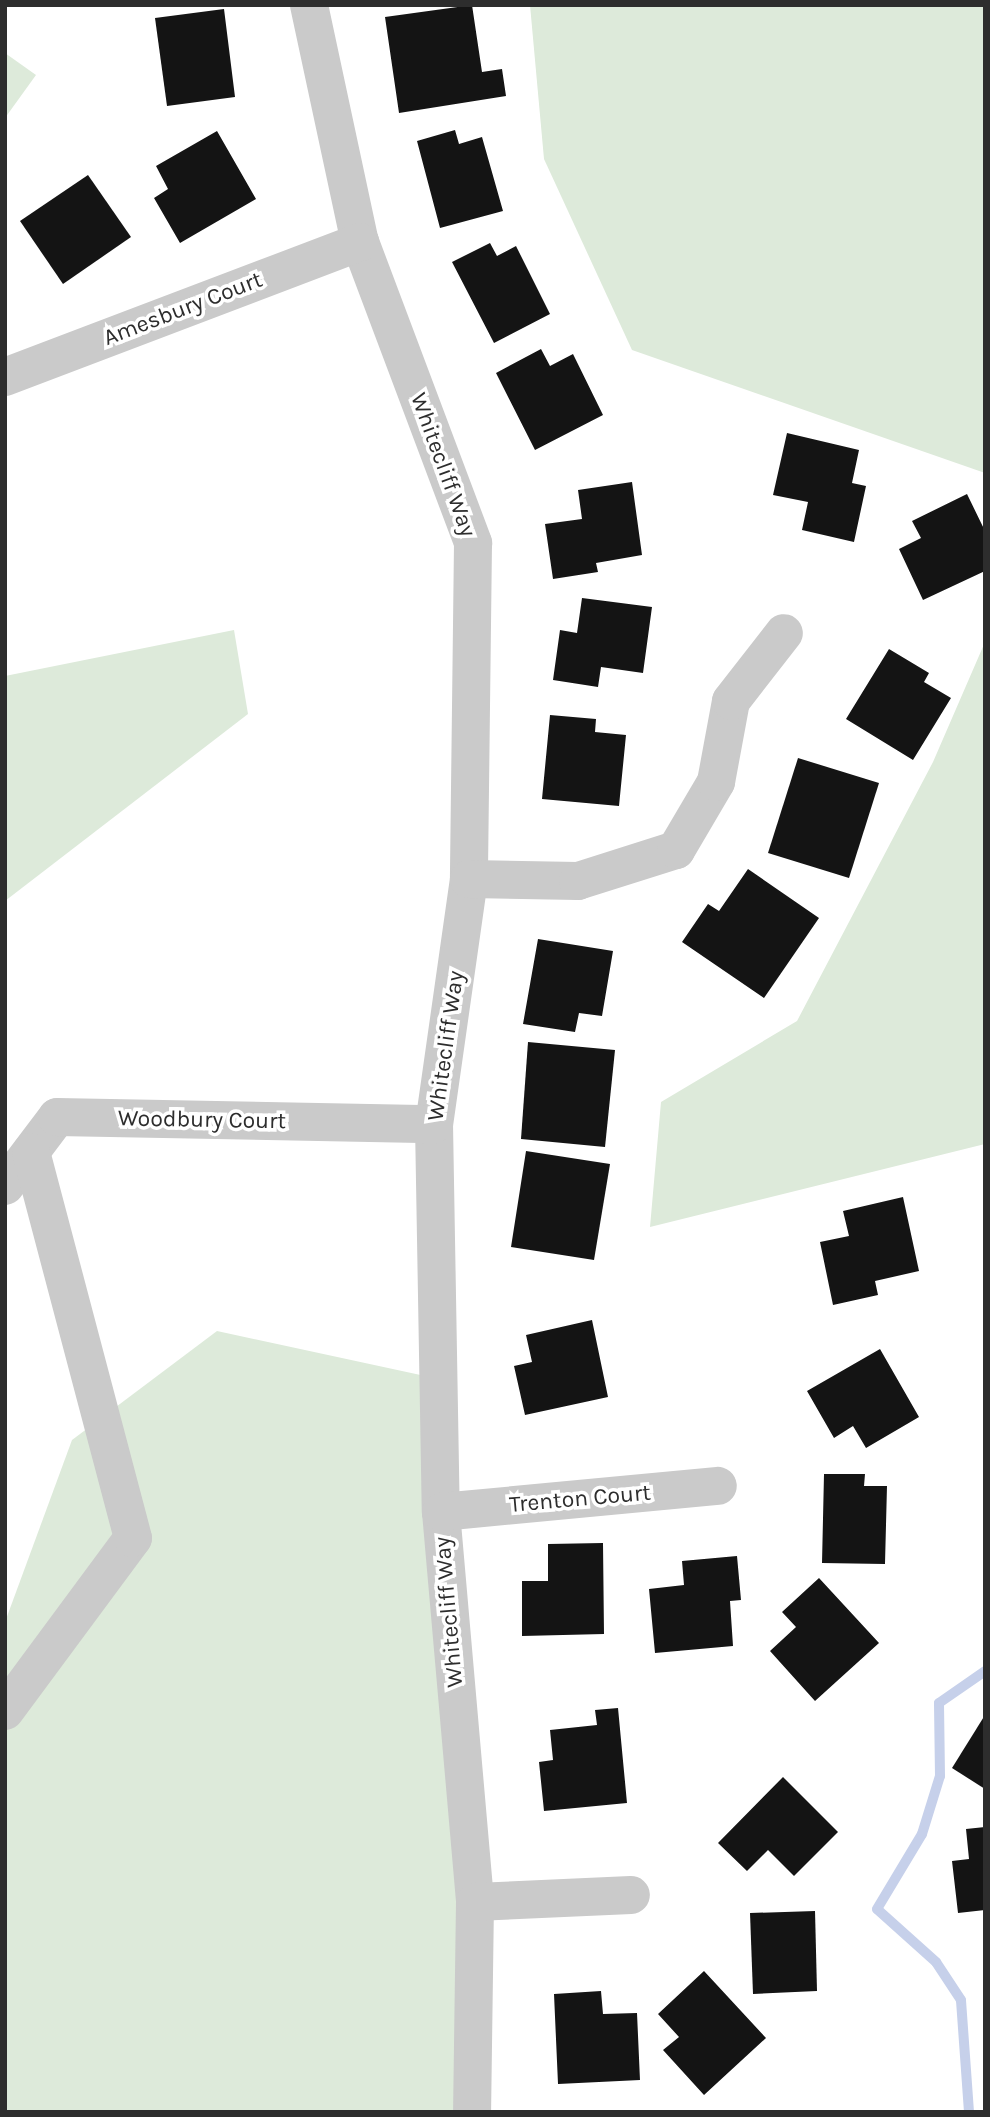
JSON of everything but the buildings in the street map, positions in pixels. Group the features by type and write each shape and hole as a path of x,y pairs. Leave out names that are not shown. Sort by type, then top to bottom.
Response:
{"street":[{"name":"Whitecliff Way","path":"309,5 360,242 473,543 469,879 434,1124 441,1513 475,1902 472,2112"},
{"name":"Amesbury Court","path":"5,377 360,242"},
{"path":"469,879 578,881 676,850 716,782 731,701 784,633"},
{"name":"Woodbury Court","path":"5,1186 58,1116 434,1124"},
{"path":"5,1710 133,1538 31,1152"},
{"name":"Trenton Court","path":"441,1513 718,1486"},
{"path":"475,1902 631,1895"}],"green space":[{"path":"530,5 985,5 985,473 632,350 544,159"},
{"path":"5,53 36,75 5,118"},
{"path":"234,630 248,714 5,901 5,676"},
{"path":"985,642 985,1144 650,1227 661,1102 797,1021 933,762"},
{"path":"217,1331 439,1379 472,2112 5,2112 5,1622 72,1440"}],"waterway":[{"path":"969,2112 961,2000 936,1962 877,1909 922,1834 940,1776 939,1703 985,1671"}]}
